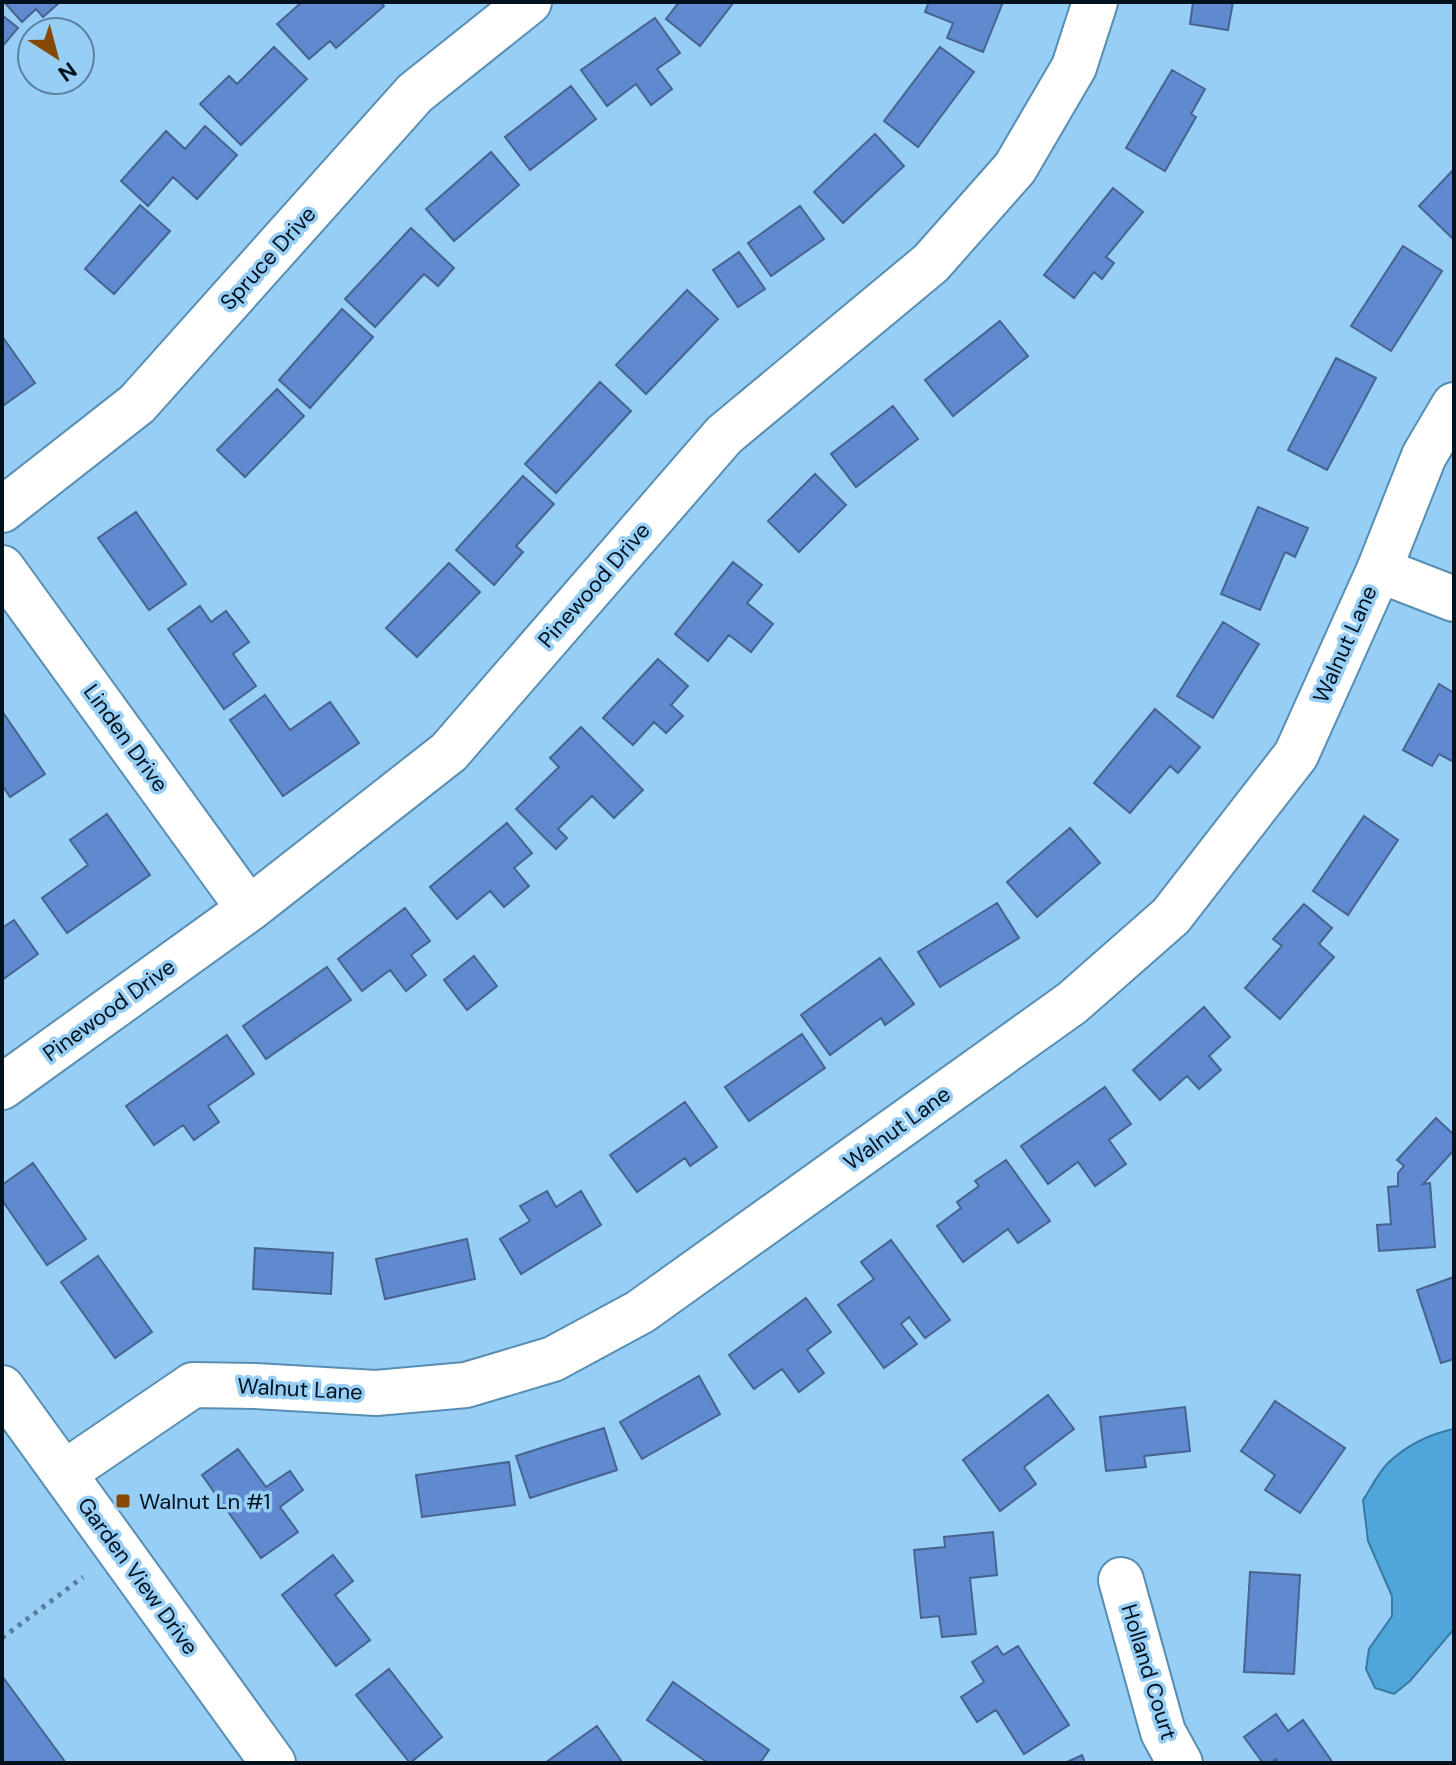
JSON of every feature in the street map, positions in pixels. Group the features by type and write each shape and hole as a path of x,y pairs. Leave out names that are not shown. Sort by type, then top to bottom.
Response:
{"street":[{"name":"Spruce Drive","path":"2,510 137,404 415,93 529,2"},
{"name":"Pinewood Drive","path":"2,1087 249,909 449,752 724,435 931,263 1015,168 1074,67 1095,2"},
{"name":"Walnut Lane","path":"64,1473 193,1385 376,1393 466,1385 553,1359 640,1312 1072,1003 1171,916 1296,755 1379,570 1424,456 1454,405"},
{"name":"Linden Drive","path":"2,568 249,909"},
{"path":"1379,570 1454,599"},
{"name":"Garden View Drive","path":"2,1388 64,1473 255,1758"},
{"name":"Holland Court","path":"1121,1580 1163,1732 1180,1763"}],"path":[{"path":"2,1638 83,1577"}],"water":[{"path":"1454,1429 1454,1629 1410,1681 1394,1694 1375,1688 1366,1669 1369,1649 1392,1616 1392,1596 1368,1541 1363,1500 1381,1471 1395,1457 1419,1441"}],"building":[{"path":"4,2 60,2 44,16 36,9 28,16 17,16"},
{"path":"302,2 380,2 384,6 336,48 330,41 309,59 277,24"},
{"path":"679,2 734,2 700,46 666,19"},
{"path":"929,2 1003,2 983,52 947,38 953,23 925,12"},
{"path":"1193,2 1233,2 1228,30 1190,24"},
{"path":"2,15 16,26 16,30 2,47"},
{"path":"655,18 680,53 657,69 672,89 651,105 636,84 607,106 581,70"},
{"path":"274,47 307,79 241,145 200,104 229,76 237,84"},
{"path":"940,47 974,72 918,147 884,121"},
{"path":"1172,70 1205,89 1191,114 1196,117 1165,171 1126,148"},
{"path":"571,86 596,119 530,170 505,137"},
{"path":"205,126 237,155 197,199 173,177 148,206 121,181 166,131 185,149"},
{"path":"875,134 904,166 843,223 814,192"},
{"path":"491,152 519,185 454,241 426,209"},
{"path":"1454,169 1454,235 1452,238 1419,206"},
{"path":"1113,188 1143,212 1106,257 1114,263 1102,279 1094,272 1074,298 1044,275"},
{"path":"140,205 170,231 114,294 85,269"},
{"path":"800,206 824,239 771,276 748,243"},
{"path":"411,228 454,268 438,286 424,274 375,327 345,299"},
{"path":"1403,246 1442,271 1391,351 1351,326"},
{"path":"739,252 765,289 738,307 713,270"},
{"path":"687,290 718,319 646,394 616,365"},
{"path":"342,309 373,337 310,408 279,380"},
{"path":"1000,321 1028,356 953,416 925,380"},
{"path":"2,336 35,383 4,405 2,402"},
{"path":"1336,358 1376,378 1327,470 1288,450"},
{"path":"600,382 631,411 556,493 525,464"},
{"path":"277,389 304,416 245,477 217,450"},
{"path":"893,406 918,439 856,487 831,454"},
{"path":"815,474 846,505 799,552 768,521"},
{"path":"523,476 554,504 516,546 523,552 494,585 456,550"},
{"path":"1258,507 1308,528 1295,557 1285,552 1260,610 1221,594"},
{"path":"136,512 186,584 149,610 98,538"},
{"path":"733,562 762,585 747,603 773,624 751,652 729,635 708,661 675,634"},
{"path":"449,563 480,592 417,657 386,628"},
{"path":"200,606 211,622 226,611 249,642 233,654 256,686 224,709 168,629"},
{"path":"1223,622 1259,644 1213,718 1177,696"},
{"path":"658,659 688,686 671,705 683,716 666,733 654,722 633,745 603,718"},
{"path":"1439,684 1454,693 1454,762 1439,754 1432,766 1403,750"},
{"path":"265,695 290,730 330,702 359,743 283,796 230,720"},
{"path":"1155,709 1200,747 1178,773 1170,766 1130,813 1094,783"},
{"path":"2,711 45,774 10,797 2,785"},
{"path":"581,727 643,790 614,818 592,796 558,829 567,838 556,849 516,809 559,767 550,758"},
{"path":"107,814 150,875 67,933 42,898 88,865 70,840"},
{"path":"1364,816 1398,840 1348,915 1313,891"},
{"path":"507,823 532,853 514,868 529,886 504,907 490,891 457,919 430,887"},
{"path":"1070,828 1100,863 1037,917 1007,882"},
{"path":"997,903 1019,938 940,987 918,952"},
{"path":"1304,904 1332,928 1319,944 1334,957 1280,1019 1245,988 1282,946 1273,939"},
{"path":"405,908 430,941 411,955 426,975 406,991 390,970 362,991 338,959"},
{"path":"14,920 38,954 2,980 2,928"},
{"path":"474,956 497,986 467,1010 444,980"},
{"path":"880,958 914,1004 885,1025 881,1018 830,1055 801,1015"},
{"path":"327,967 351,1000 266,1059 243,1026"},
{"path":"1204,1007 1230,1037 1209,1056 1221,1070 1199,1089 1187,1076 1160,1100 1133,1070"},
{"path":"802,1034 825,1068 749,1121 725,1087"},
{"path":"227,1035 254,1074 208,1106 219,1122 194,1140 183,1125 154,1145 126,1106"},
{"path":"1105,1087 1131,1124 1109,1140 1126,1164 1095,1186 1078,1162 1048,1184 1021,1146"},
{"path":"685,1102 717,1147 690,1166 685,1158 637,1192 610,1155"},
{"path":"1436,1118 1454,1135 1454,1150 1423,1184 1430,1183 1435,1247 1379,1251 1377,1225 1391,1224 1388,1187 1398,1186 1398,1173 1404,1166 1397,1160"},
{"path":"1006,1160 1050,1221 1018,1243 1008,1229 963,1262 937,1226 961,1208 957,1202 979,1186 975,1181"},
{"path":"33,1163 86,1239 47,1265 2,1200 2,1185"},
{"path":"547,1191 556,1207 581,1191 601,1225 521,1274 500,1239 530,1221 520,1206"},
{"path":"467,1239 475,1279 385,1299 376,1259"},
{"path":"891,1240 950,1320 925,1338 909,1317 901,1324 917,1344 884,1368 838,1305 874,1279 861,1262"},
{"path":"255,1248 333,1253 331,1294 253,1289"},
{"path":"98,1256 152,1332 115,1358 61,1282"},
{"path":"1454,1277 1454,1359 1441,1363 1417,1290"},
{"path":"806,1298 831,1332 807,1350 824,1373 799,1392 782,1369 754,1389 729,1355"},
{"path":"699,1376 720,1414 642,1459 620,1422"},
{"path":"1048,1395 1074,1429 1024,1467 1036,1484 1000,1511 963,1460"},
{"path":"1275,1401 1345,1448 1300,1513 1265,1490 1275,1475 1241,1451"},
{"path":"1185,1407 1190,1451 1144,1456 1146,1467 1106,1471 1100,1417"},
{"path":"604,1428 617,1470 530,1498 516,1456"},
{"path":"238,1449 266,1487 290,1471 303,1490 280,1507 298,1532 261,1558 202,1475"},
{"path":"509,1462 515,1505 422,1517 416,1475"},
{"path":"993,1532 997,1575 970,1578 976,1634 942,1637 939,1616 921,1618 914,1550 945,1547 944,1537"},
{"path":"333,1555 353,1581 335,1595 370,1640 336,1666 282,1595"},
{"path":"1250,1572 1300,1575 1294,1674 1244,1672"},
{"path":"997,1646 1003,1655 1018,1646 1069,1725 1024,1754 996,1710 977,1722 961,1697 984,1682 972,1662"},
{"path":"389,1669 442,1737 410,1763 356,1695"},
{"path":"2,1676 66,1763 2,1763"},
{"path":"673,1682 769,1750 760,1763 708,1763 647,1720"},
{"path":"1276,1714 1288,1731 1303,1720 1333,1763 1278,1763 1276,1759 1263,1763 1244,1737"},
{"path":"597,1726 622,1762 545,1763"},
{"path":"1082,1755 1085,1763 1065,1763"}],"place":[{"name":"Walnut Ln #1","path":"123,1501"}]}
